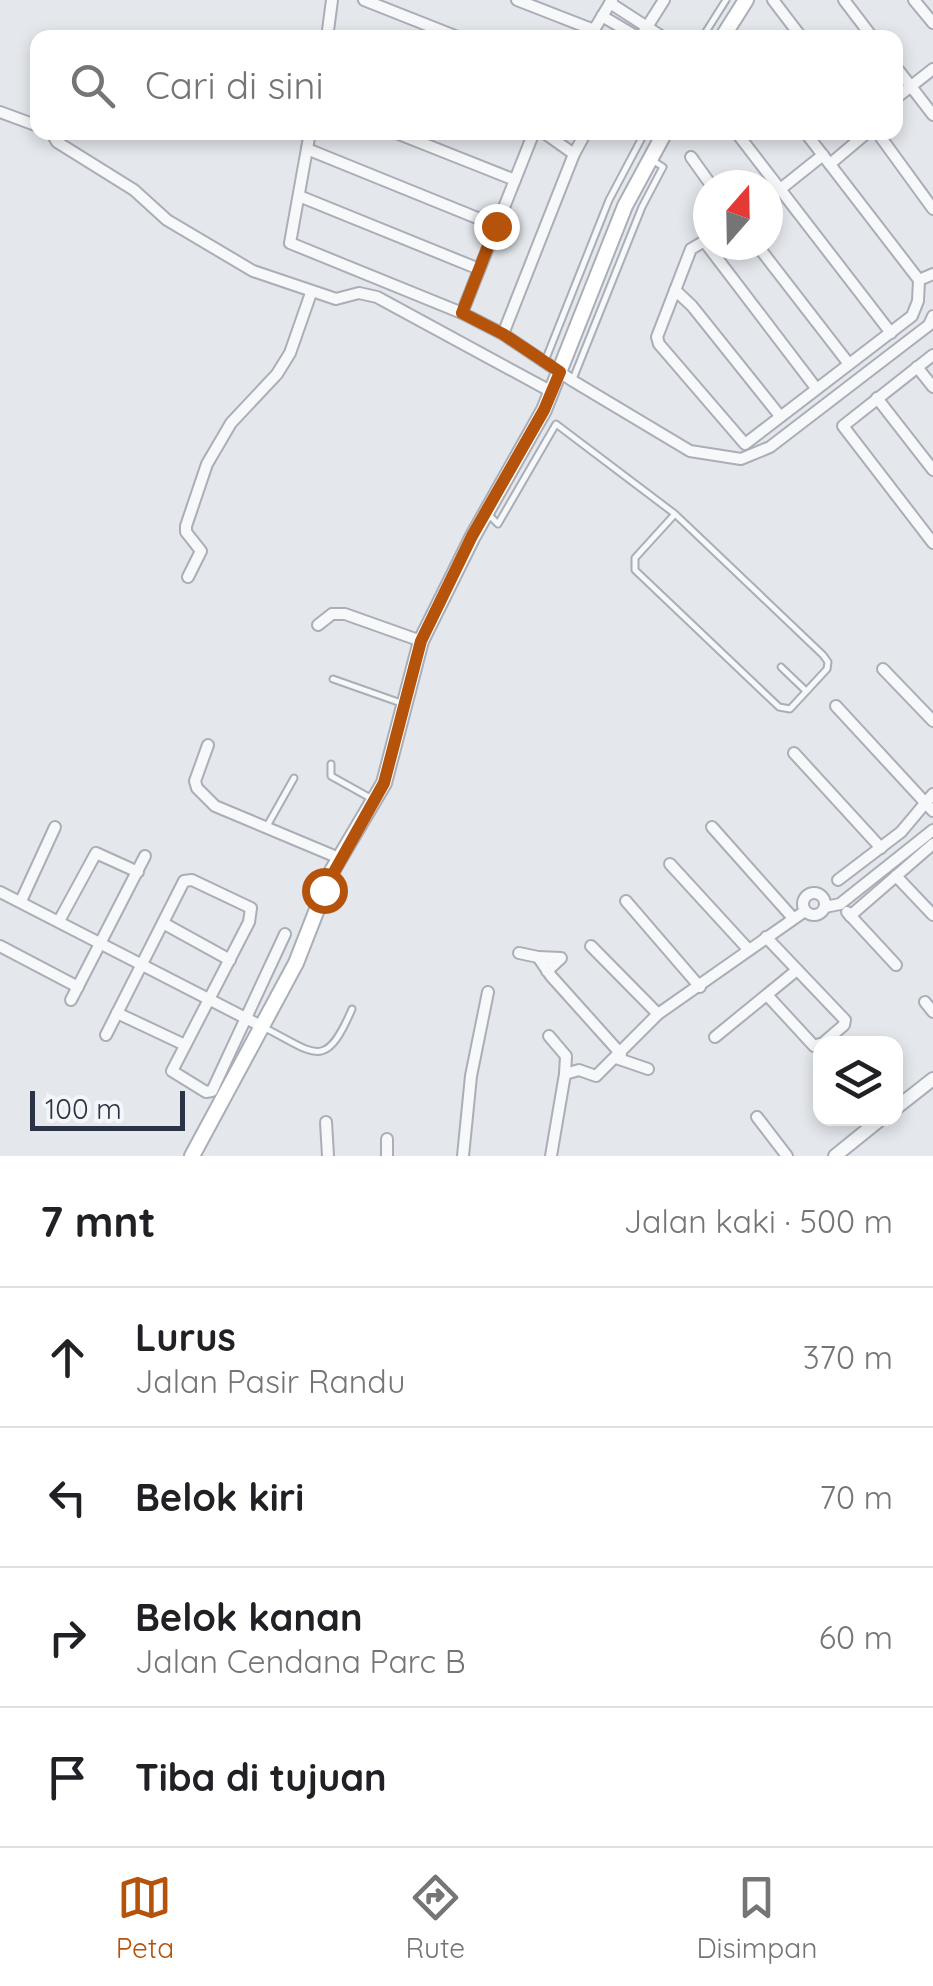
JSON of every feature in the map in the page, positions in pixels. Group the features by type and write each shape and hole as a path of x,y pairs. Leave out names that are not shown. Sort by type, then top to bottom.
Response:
{"main road":[{"path":"727,30 746,0"},
{"path":"192,1156 296,963 339,858 384,783 421,641 552,392 566,377 624,206 661,140"}],"street":[{"path":"328,30 332,0"},
{"path":"364,0 440,30"},
{"path":"517,0 582,30"},
{"path":"644,30 664,0"},
{"path":"772,0 796,30"},
{"path":"844,0 867,30"},
{"path":"914,0 933,23"},
{"path":"593,30 611,2 652,30"},
{"path":"602,16 626,30"},
{"path":"903,93 933,69"},
{"path":"903,76 933,115"},
{"path":"0,112 30,123"},
{"path":"56,140 134,190 166,220 253,271 336,299 359,293 376,297 552,392"},
{"path":"309,140 290,243 462,313 503,334 566,377 690,451 741,459 770,447 932,322"},
{"path":"414,140 515,180"},
{"path":"462,313 531,140"},
{"path":"554,140 574,154"},
{"path":"503,334 582,140"},
{"path":"742,140 764,170"},
{"path":"693,248 657,337 745,444 912,316 918,301 919,280 826,160 813,142 816,140"},
{"path":"783,189 856,140"},
{"path":"883,140 933,209"},
{"path":"307,149 496,226"},
{"path":"691,157 700,170"},
{"path":"783,195 891,333"},
{"path":"298,196 479,269"},
{"path":"721,260 816,388"},
{"path":"768,260 849,364"},
{"path":"919,280 933,274"},
{"path":"675,290 780,416"},
{"path":"188,577 201,552 186,526 207,464 231,423 277,374 290,353 311,293"},
{"path":"933,355 844,423 844,430 933,543"},
{"path":"918,367 933,387"},
{"path":"878,398 933,470"},
{"path":"318,626 332,614 345,614 421,641"},
{"path":"883,669 933,721"},
{"path":"836,706 931,802 901,832 838,880"},
{"path":"208,745 195,780 197,788 215,806 339,858"},
{"path":"794,753 881,848"},
{"path":"20,901 55,827"},
{"path":"712,827 793,918"},
{"path":"805,911 818,915 825,907 840,904 933,830"},
{"path":"850,916 933,844"},
{"path":"58,921 96,853 138,872"},
{"path":"71,1000 145,856"},
{"path":"670,864 748,950"},
{"path":"896,876 933,916"},
{"path":"106,1035 187,879 250,908 252,916 172,1072 212,1092 285,934"},
{"path":"0,892 261,1026"},
{"path":"805,911 804,900 812,894 822,897 825,907"},
{"path":"626,901 700,987"},
{"path":"840,904 896,965"},
{"path":"549,1036 579,1070 596,1076 658,1014 805,911"},
{"path":"163,923 230,960"},
{"path":"766,937 845,1020 831,1036"},
{"path":"0,946 78,986"},
{"path":"592,946 658,1014"},
{"path":"520,954 562,958 547,971"},
{"path":"538,956 618,1056 648,1069"},
{"path":"715,1037 797,970"},
{"path":"462,1156 471,1076 488,992"},
{"path":"767,995 813,1045"},
{"path":"924,1002 933,1012"},
{"path":"117,1013 185,1045"},
{"path":"633,1064 641,1032"},
{"path":"551,1156 566,1056"},
{"path":"565,1074 579,1070"},
{"path":"903,1103 933,1079"},
{"path":"757,1117 787,1156"},
{"path":"326,1122 328,1156"},
{"path":"835,1156 872,1126"},
{"path":"387,1156 388,1139"}],"lane":[{"path":"707,30 726,0"},
{"path":"545,361 609,200 641,140"},
{"path":"566,377 642,207 664,167 650,159"},
{"path":"609,200 624,206"},
{"path":"487,512 498,524 556,424 675,514 823,655 828,662 826,669 790,709 779,707 634,570 635,558 675,514"},
{"path":"781,668 806,691"},
{"path":"333,679 404,703"},
{"path":"331,764 331,776 375,800"},
{"path":"268,826 294,778"},
{"path":"261,1026 305,1050 322,1050 340,1038 352,1010"}],"route":[{"path":"324,890 384,783 421,641 472,536 544,410 560,372 503,334 462,313 496,226"}]}
